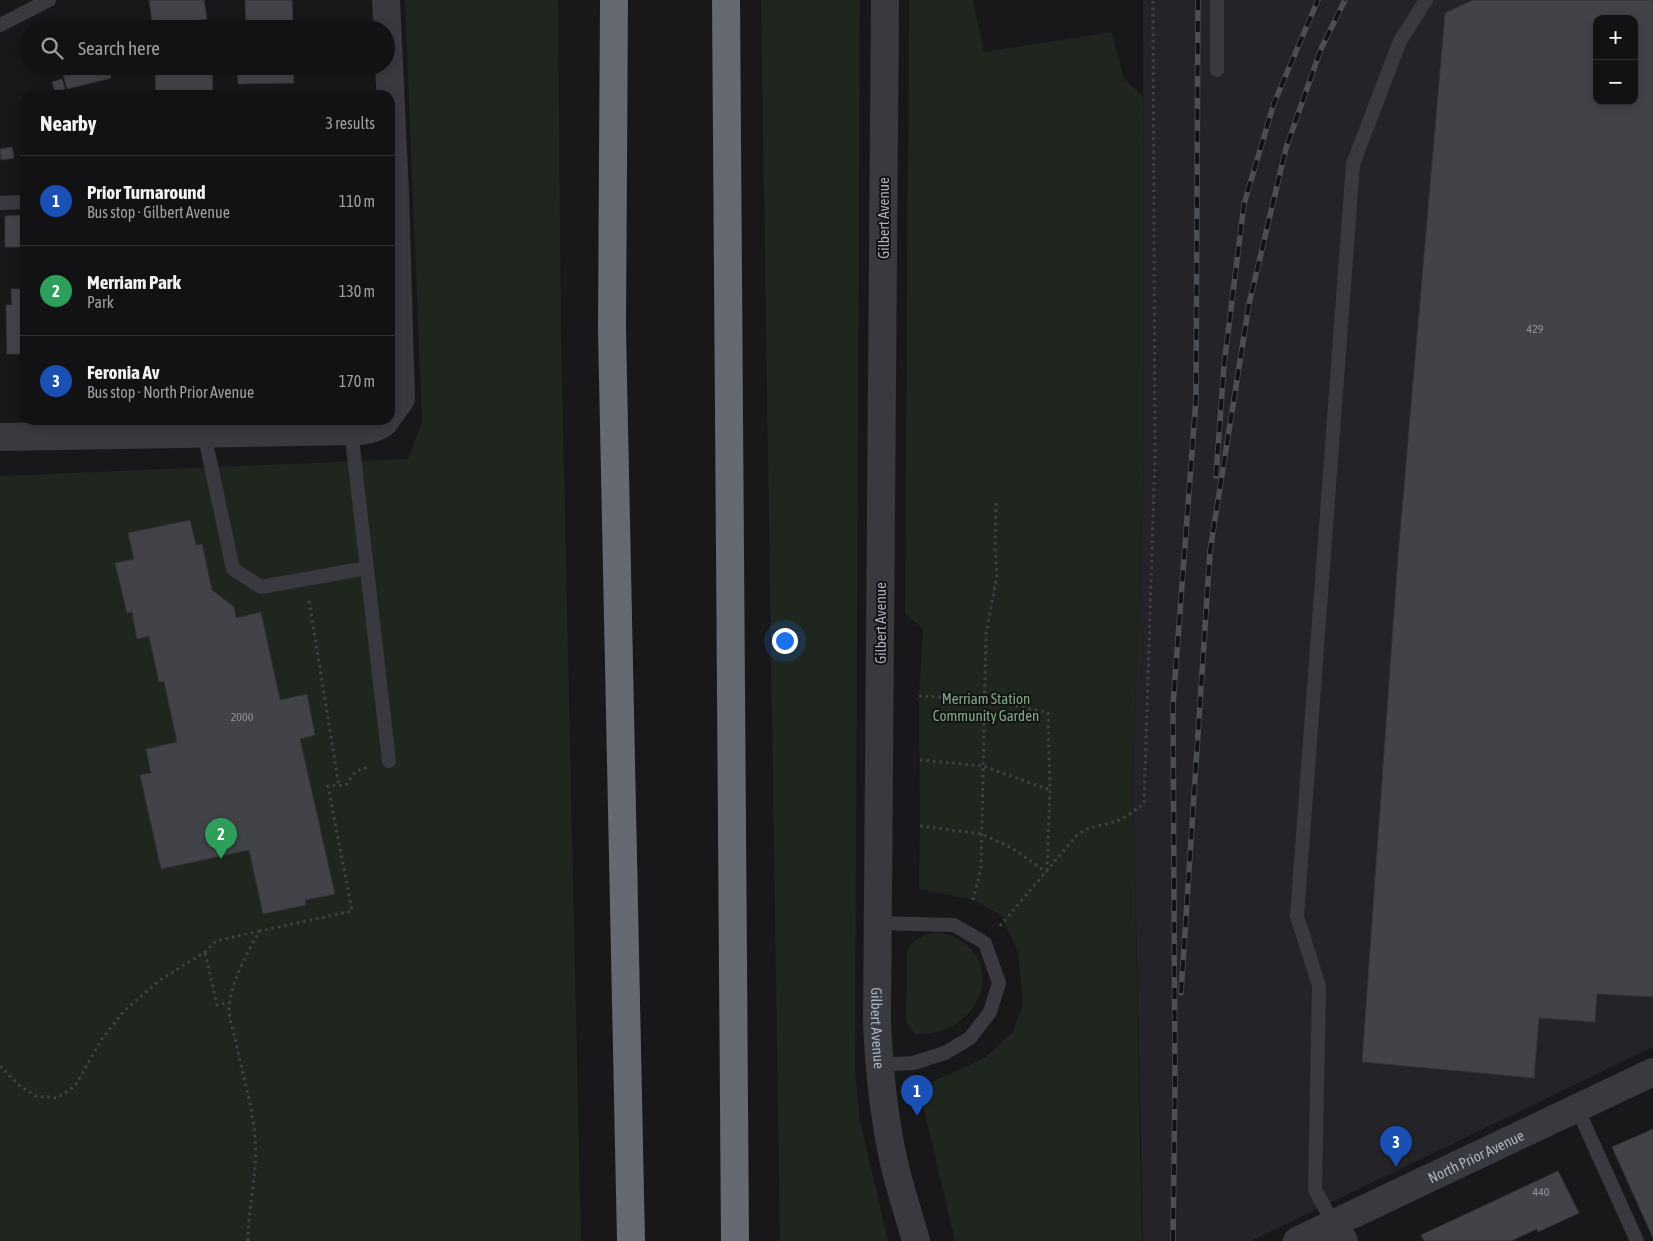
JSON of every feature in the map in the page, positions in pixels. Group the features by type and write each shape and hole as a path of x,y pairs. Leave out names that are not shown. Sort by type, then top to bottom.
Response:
{"highway":[{"path":"614,0 612,339 630,1241"},
{"path":"726,0 736,1241"}],"street":[{"path":"386,0 387,20"},
{"name":"Gilbert Avenue","path":"885,0 877,923 879,1064 894,1164 916,1241"},
{"path":"389,75 389,90"},
{"path":"395,245 401,399 395,407"},
{"path":"0,436 367,430 376,425"},
{"name":"North Prior Avenue","path":"1297,1241 1339,1232 1577,1108 1653,1072"}],"lane":[{"path":"0,25 49,0"},
{"path":"1217,70 1218,0"},
{"path":"1339,1232 1315,1190 1319,986 1297,916 1353,164 1400,41 1426,0"},
{"path":"0,203 20,202"},
{"path":"351,430 389,761"},
{"path":"204,433 233,569 262,587 367,568"},
{"path":"877,923 954,925 984,943 999,983 990,1012 970,1038 945,1053 912,1063 879,1064"},
{"path":"1577,1108 1634,1240"}],"path":[{"path":"984,943 1077,835 1086,828 1111,823 1127,816 1144,804 1155,457 1154,0"},
{"path":"973,900 981,868 986,634 997,575 994,549 996,502"},
{"path":"309,600 339,786"},
{"path":"919,696 985,699 1048,712 1050,790 1047,872"},
{"path":"920,760 983,766 1050,790"},
{"path":"0,1066 20,1086 36,1096 57,1098 75,1086 102,1039 124,1011 160,980 205,952 216,941 352,911 328,786 346,785 356,770 389,761"},
{"path":"920,826 982,834 1012,848 1047,872"},
{"path":"248,1241 248,1219 256,1160 253,1112 246,1090 229,1010 232,990 248,950 260,931"},
{"path":"205,952 217,1005 230,1002"}],"shaded area":[{"path":"1143,0 1653,0 1653,1047 1251,1241 1143,1241 1132,798 1144,462"}],"green space":[{"path":"405,0 558,0 561,335 581,1241 0,1241 0,476 408,459 422,422"},
{"path":"761,0 860,0 855,1072 860,1121 888,1241 780,1241"},
{"name":"Merriam Station Community Garden","path":"909,0 973,0 984,52 1112,32 1124,79 1143,96 1144,462 1132,798 1142,1241 955,1241 923,1105 933,1081 987,1056 1012,1033 1023,1005 1018,952 1000,914 973,900 919,889 919,696 923,629 905,614"},
{"path":"938,932 961,941 976,955 982,972 981,990 973,1007 959,1021 940,1031 916,1034 910,1028 906,1019 907,952 913,942 925,935"}],"building":[{"path":"149,0 204,0 207,19 152,20"},
{"path":"245,0 292,0 293,20 246,20"},
{"path":"1473,0 1653,0 1653,997 1597,994 1595,1022 1539,1018 1534,1078 1362,1062 1398,556 1445,13"},
{"path":"63,75 110,75 111,78 67,89"},
{"path":"155,75 212,75 213,90 156,90"},
{"path":"238,75 294,75 294,83 238,84"},
{"path":"62,79 65,89 54,90 52,82"},
{"path":"12,147 14,158 1,160 0,149"},
{"path":"20,215 20,247 5,247 5,216"},
{"path":"11,289 20,289 20,354 7,354 6,305 12,305"},
{"path":"190,520 196,545 202,544 212,590 234,607 236,618 261,612 280,700 307,694 315,735 300,739 335,894 305,900 306,905 263,914 249,850 161,869 140,775 151,773 146,749 177,742 164,681 159,682 149,636 137,639 132,612 127,613 115,563 134,559 128,533"},
{"path":"1653,1129 1653,1238 1612,1147"},
{"path":"1558,1171 1579,1213 1538,1232 1537,1229 1511,1241 1424,1241 1421,1235"}],"railway":[{"path":"1173,1241 1175,1082 1173,705 1196,399 1198,0"},
{"path":"1216,476 1224,365 1244,204 1274,103 1318,0"},
{"path":"1181,993 1210,551 1249,304 1286,148 1321,49 1345,0"}],"place":[{"name":"Merriam Park","path":"221,859"},
{"name":"Prior Turnaround","path":"917,1116"},
{"name":"Feronia Av","path":"1396,1167"}]}
